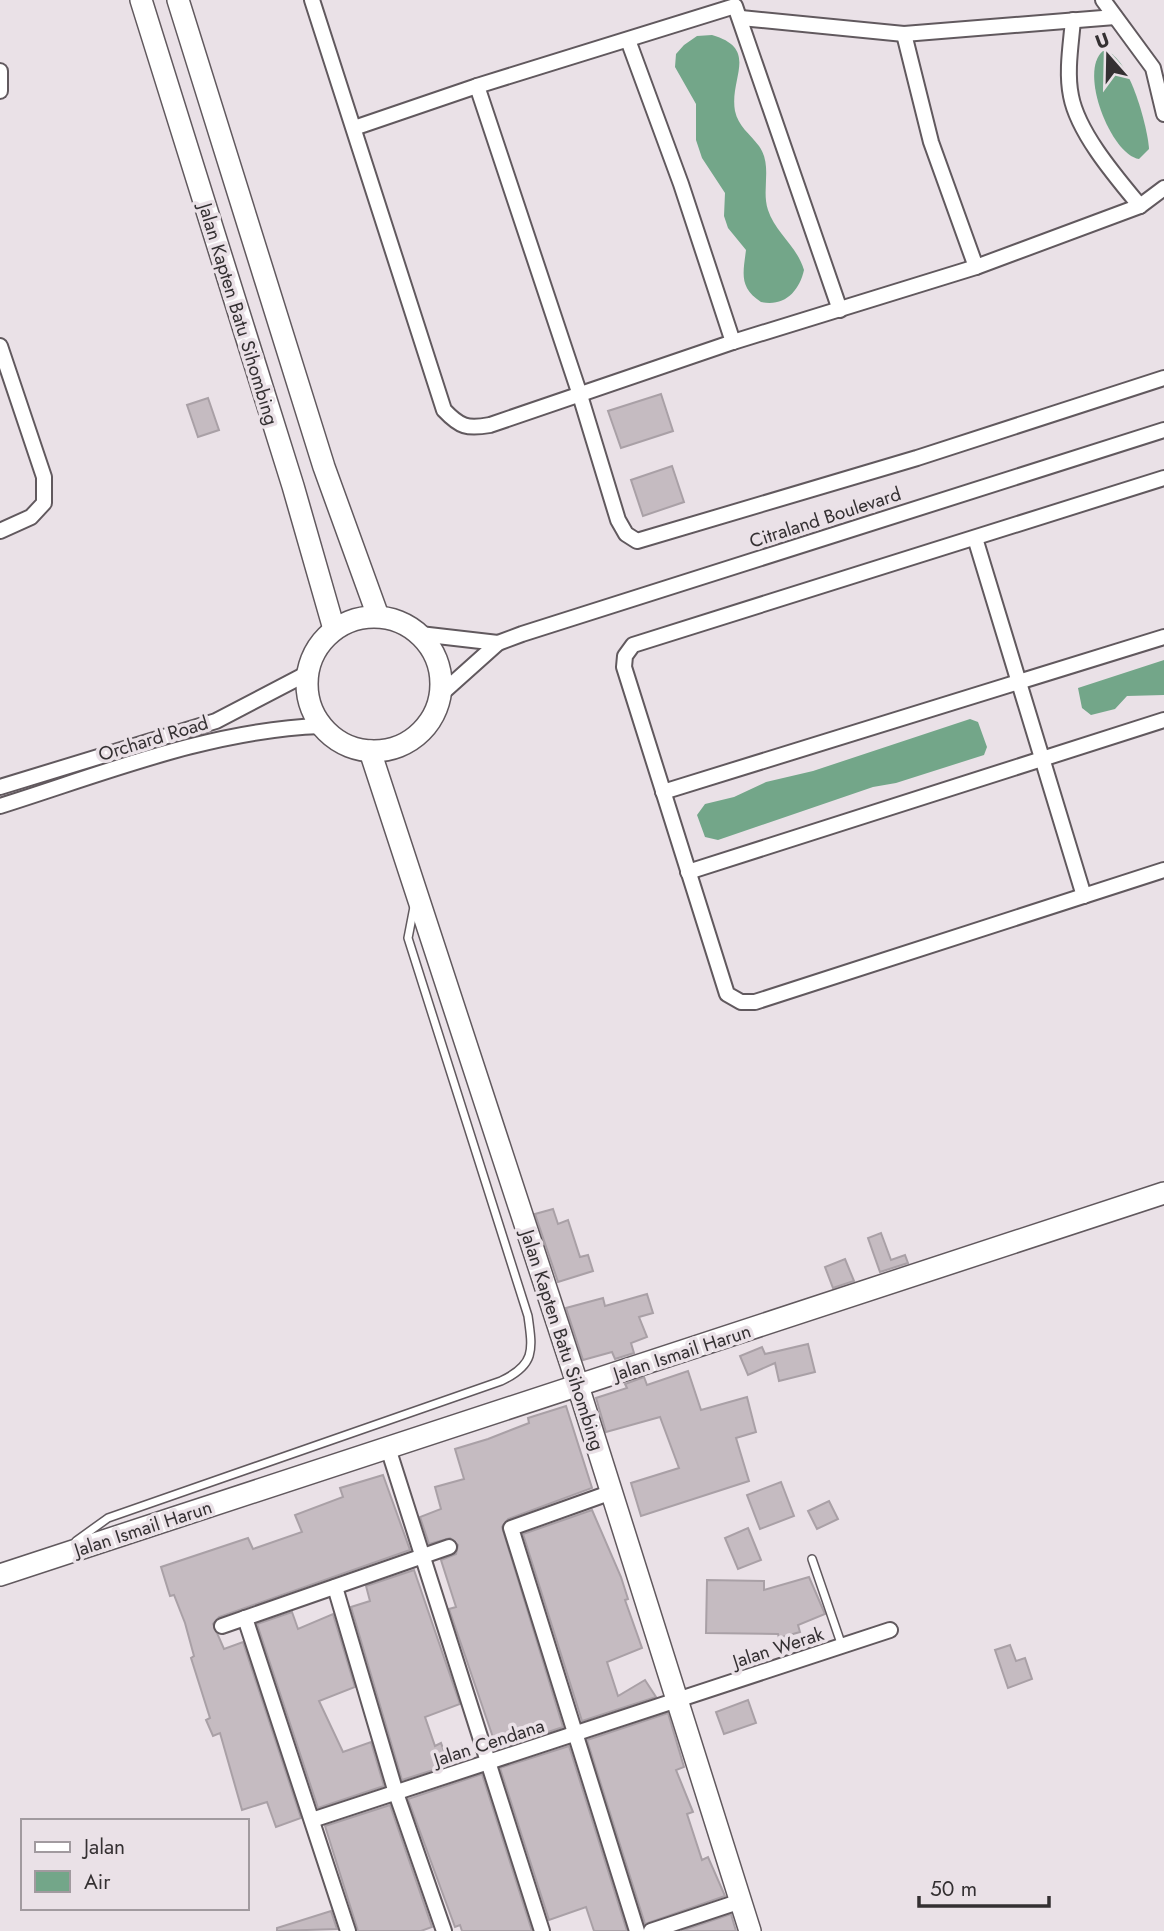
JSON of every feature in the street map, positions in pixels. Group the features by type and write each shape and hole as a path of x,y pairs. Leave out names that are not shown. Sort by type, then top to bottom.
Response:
{"street":[{"name":"Jalan Kapten Batu Sihombing","path":"141,0 293,486 334,629"},
{"name":"Jalan Kapten Batu Sihombing","path":"178,0 324,467 378,616"},
{"path":"312,0 444,410 456,423 468,429 490,425 579,392 976,267 1140,206 1164,188"},
{"path":"1103,0 1158,69 1164,114"},
{"path":"354,128 477,86 737,8 904,34 1115,17"},
{"path":"737,8 840,310"},
{"path":"1073,20 1071,96 1078,118 1115,175 1140,206"},
{"path":"904,34 931,142 976,267"},
{"path":"628,40 681,184 733,342"},
{"path":"0,71 0,91"},
{"path":"477,86 579,392 618,520 626,534 637,541 917,458 1164,378"},
{"path":"0,346 44,477 44,503 31,517 0,531"},
{"name":"Citraland Boulevard","path":"441,694 498,643 1164,430"},
{"path":"1164,478 634,645 625,656 624,667 727,994 741,1002 755,1002 1164,870"},
{"path":"975,538 1084,896"},
{"path":"378,616 394,619 420,634 438,662 441,694 432,717 416,736 387,750 370,751 343,744 321,726 308,702 306,674 316,649 334,629 355,619 378,616"},
{"name":"Citraland Boulevard","path":"420,634 498,643"},
{"path":"663,792 1164,638"},
{"name":"Orchard Road","path":"0,787 216,721 306,674"},
{"path":"688,872 1164,720"},
{"name":"Orchard Road","path":"0,806 223,736 271,728 321,726"},
{"name":"Jalan Kapten Batu Sihombing","path":"370,751 578,1386 750,1931"},
{"name":"Jalan Ismail Harun","path":"0,1575 1164,1192"},
{"path":"388,1448 542,1931"},
{"path":"612,1492 511,1528 637,1931"},
{"path":"222,1626 449,1547"},
{"path":"335,1587 396,1793 444,1931"},
{"path":"245,1618 348,1931"},
{"name":"Jalan Werak","path":"677,1700 890,1630"},
{"name":"Jalan Cendana","path":"312,1820 677,1700"},
{"path":"651,1931 741,1901"}],"lane":[{"path":"56,1556 108,1518 501,1381 520,1372 527,1362 532,1345 528,1316 408,938 418,896"},
{"path":"813,1559 842,1646"}],"water":[{"path":"712,35 727,41 739,56 735,111 742,126 763,154 766,202 771,218 801,261 804,270 794,291 777,302 761,302 746,285 746,250 728,228 724,216 725,193 702,158 696,140 696,104 675,67 676,54 684,45 697,36"},
{"path":"1103,51 1112,54 1121,63 1141,109 1149,149 1139,159 1128,154 1118,143 1101,111 1094,76 1096,61"},
{"path":"1164,660 1164,695 1127,696 1115,709 1091,715 1082,708 1078,688"},
{"path":"970,719 978,722 987,747 984,755 896,783 873,787 718,840 705,837 697,815 705,804 734,797 766,782 813,771"}],"building":[{"path":"661,394 673,431 621,448 608,411"},
{"path":"208,398 219,430 198,437 187,405"},
{"path":"672,466 684,502 643,516 631,480"},
{"path":"553,1209 558,1224 568,1220 580,1257 588,1255 593,1271 558,1282 535,1214"},
{"path":"881,1233 891,1260 905,1255 908,1263 880,1272 868,1238"},
{"path":"845,1259 854,1281 833,1288 825,1267"},
{"path":"647,1294 653,1313 639,1317 647,1337 631,1343 634,1353 615,1359 612,1352 583,1360 566,1308 603,1298 605,1306"},
{"path":"808,1344 815,1372 779,1381 775,1363 748,1375 740,1356 762,1347 765,1354"},
{"path":"688,1371 701,1410 747,1397 756,1432 736,1438 749,1481 641,1516 631,1483 679,1468 660,1417 606,1432 596,1398 627,1388 625,1384 644,1377 647,1385"},
{"path":"566,1406 592,1488 508,1519 502,1527 563,1727 497,1749 449,1609 456,1607 441,1560 456,1554 458,1545 450,1538 429,1544 420,1517 441,1509 435,1487 464,1479 455,1449 488,1439 529,1423 528,1418"},
{"path":"383,1475 410,1550 219,1617 213,1624 224,1649 243,1642 301,1818 276,1827 267,1802 242,1810 220,1733 213,1736 206,1720 210,1718 191,1658 194,1656 185,1623 174,1595 170,1596 161,1567 248,1538 253,1549 302,1532 295,1515 343,1497 340,1488"},
{"path":"781,1482 794,1516 760,1529 747,1495"},
{"path":"829,1501 838,1519 817,1529 808,1511"},
{"path":"592,1510 621,1577 628,1599 625,1600 642,1648 607,1662 618,1696 645,1680 656,1697 582,1721 523,1534"},
{"path":"748,1528 761,1560 738,1569 725,1538"},
{"path":"414,1570 460,1704 425,1717 435,1746 441,1743 449,1765 402,1780 351,1607 370,1601 366,1586"},
{"path":"809,1577 825,1614 798,1625 800,1632 779,1638 778,1634 706,1633 707,1580 764,1581 764,1590"},
{"path":"292,1612 298,1629 333,1614 355,1687 319,1701 343,1752 371,1742 384,1786 318,1808 257,1624"},
{"path":"1010,1645 1016,1661 1025,1658 1032,1679 1008,1688 995,1650"},
{"path":"748,1700 756,1723 724,1734 716,1712"},
{"path":"668,1713 684,1767 676,1770 693,1812 687,1814 702,1860 708,1857 725,1896 645,1924 587,1740"},
{"path":"569,1746 627,1931 594,1931 586,1907 549,1920 500,1768"},
{"path":"482,1774 532,1931 462,1931 460,1925 455,1927 408,1799"},
{"path":"390,1805 432,1927 421,1931 358,1931 325,1826"},
{"path":"331,1911 337,1929 277,1931 277,1928"},
{"path":"731,1914 736,1931 681,1931"}]}
